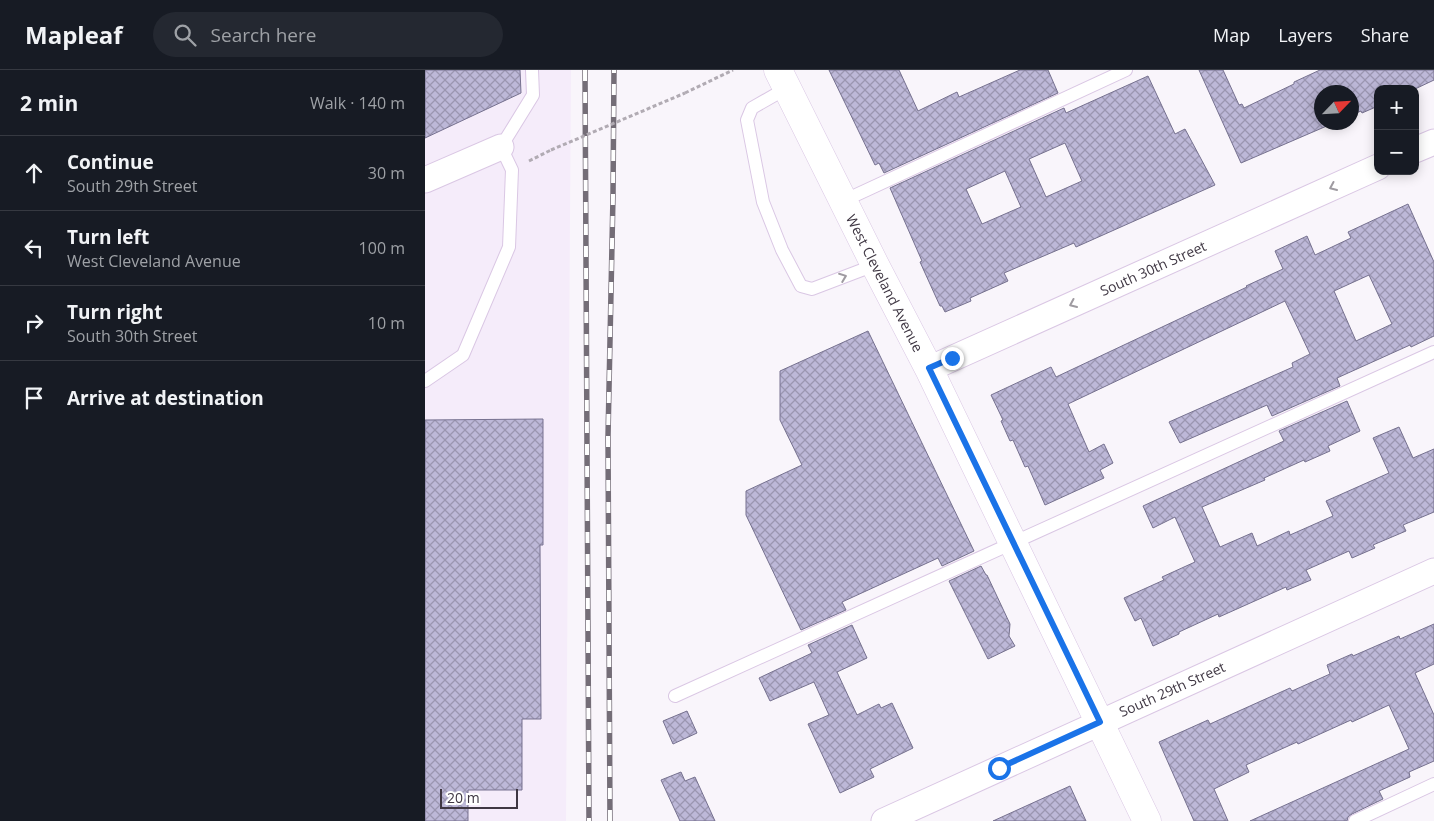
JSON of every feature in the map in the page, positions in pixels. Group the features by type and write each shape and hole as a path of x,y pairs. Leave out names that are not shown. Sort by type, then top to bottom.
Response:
{"street":[{"name":"West Cleveland Avenue","path":"782,79 929,368 1147,821"},
{"path":"1419,148 1434,142"},
{"path":"425,180 501,147"},
{"name":"South 30th Street","path":"929,368 1374,169"},
{"name":"South 29th Street","path":"884,821 1434,571"}],"lane":[{"path":"425,380 463,355 509,247 511,170 501,147 533,95 532,70"},
{"path":"843,201 1126,70"},
{"path":"782,79 752,108 747,120 763,202 782,250 801,286 812,289 875,265"},
{"path":"675,696 1434,352"},
{"path":"1355,821 1434,784"}],"path":[{"path":"551,150 733,70"}],"shaded area":[{"path":"425,70 571,70 566,821 425,821"}],"building":[{"path":"425,70 520,70 521,93 425,138"},
{"path":"829,70 899,70 918,111 957,92 959,97 1020,70 1048,70 1058,93 884,173 879,163 875,165"},
{"path":"1199,70 1223,70 1239,105 1242,104 1244,108 1320,70 1434,70 1434,80 1419,87 1419,85 1374,85 1374,108 1362,113 1359,112 1359,85 1314,85 1314,130 1317,130 1241,163"},
{"path":"1148,76 1175,134 1185,129 1215,185 1076,247 1074,243 1004,273 1008,281 970,298 971,301 945,312 942,306 940,306 920,262 922,261 890,188 1064,108 1066,113","holes":["1065,143 1082,181 1046,197 1029,159","1005,171 1021,207 982,224 966,189"]},
{"path":"1408,204 1434,262 1434,336 1337,378 1340,386 1272,416 1267,405 1180,443 1169,422 1293,367 1292,363 1310,354 1285,301 1068,404 1089,452 1104,444 1113,463 1100,470 1104,478 1045,505 1028,466 1025,467 1013,440 1010,441 1001,421 1003,420 991,395 1051,367 1056,377 1283,269 1275,251 1307,236 1315,255 1351,238 1348,232","holes":["1369,275 1392,324 1356,341 1334,291"]},
{"path":"868,331 974,551 942,566 938,558 842,602 846,610 801,630 746,515 746,491 802,465 780,420 780,371"},
{"path":"1347,401 1360,431 1328,446 1330,451 1305,462 1304,460 1264,478 1265,480 1202,507 1220,547 1252,533 1257,546 1289,531 1290,535 1333,516 1326,501 1389,473 1373,438 1399,427 1413,458 1434,449 1434,512 1403,525 1406,531 1373,545 1375,548 1352,558 1349,551 1306,570 1311,580 1287,590 1286,587 1219,617 1218,614 1153,646 1141,618 1135,621 1124,598 1164,580 1162,577 1195,562 1175,517 1153,528 1143,506 1284,441 1279,431"},
{"path":"543,419 543,545 540,545 541,719 522,719 522,790 468,790 468,821 425,821 425,420"},
{"path":"981,566 1010,624 1009,636 1015,646 988,659 949,581"},
{"path":"1434,624 1434,664 1415,673 1434,715 1434,761 1409,772 1410,777 1379,791 1383,799 1352,814 1348,817 1347,821 1250,821 1409,749 1389,705 1246,765 1249,772 1214,789 1228,821 1194,821 1159,742 1208,720 1210,724 1290,688 1292,691 1330,674 1327,665 1399,636 1400,639"},
{"path":"852,625 867,658 837,672 857,715 879,704 881,708 892,703 913,748 870,769 874,777 840,793 808,724 829,715 814,682 770,701 759,678 812,653 808,645"},
{"path":"687,711 697,733 673,744 663,721"},
{"path":"681,772 685,781 695,777 715,821 680,821 661,780"},
{"path":"1070,786 1086,821 993,821"}],"railway":[{"path":"585,70 589,821"},
{"path":"610,821 608,437 614,70"}],"route":[{"path":"952,358 929,368 1100,722 999,768"}]}
